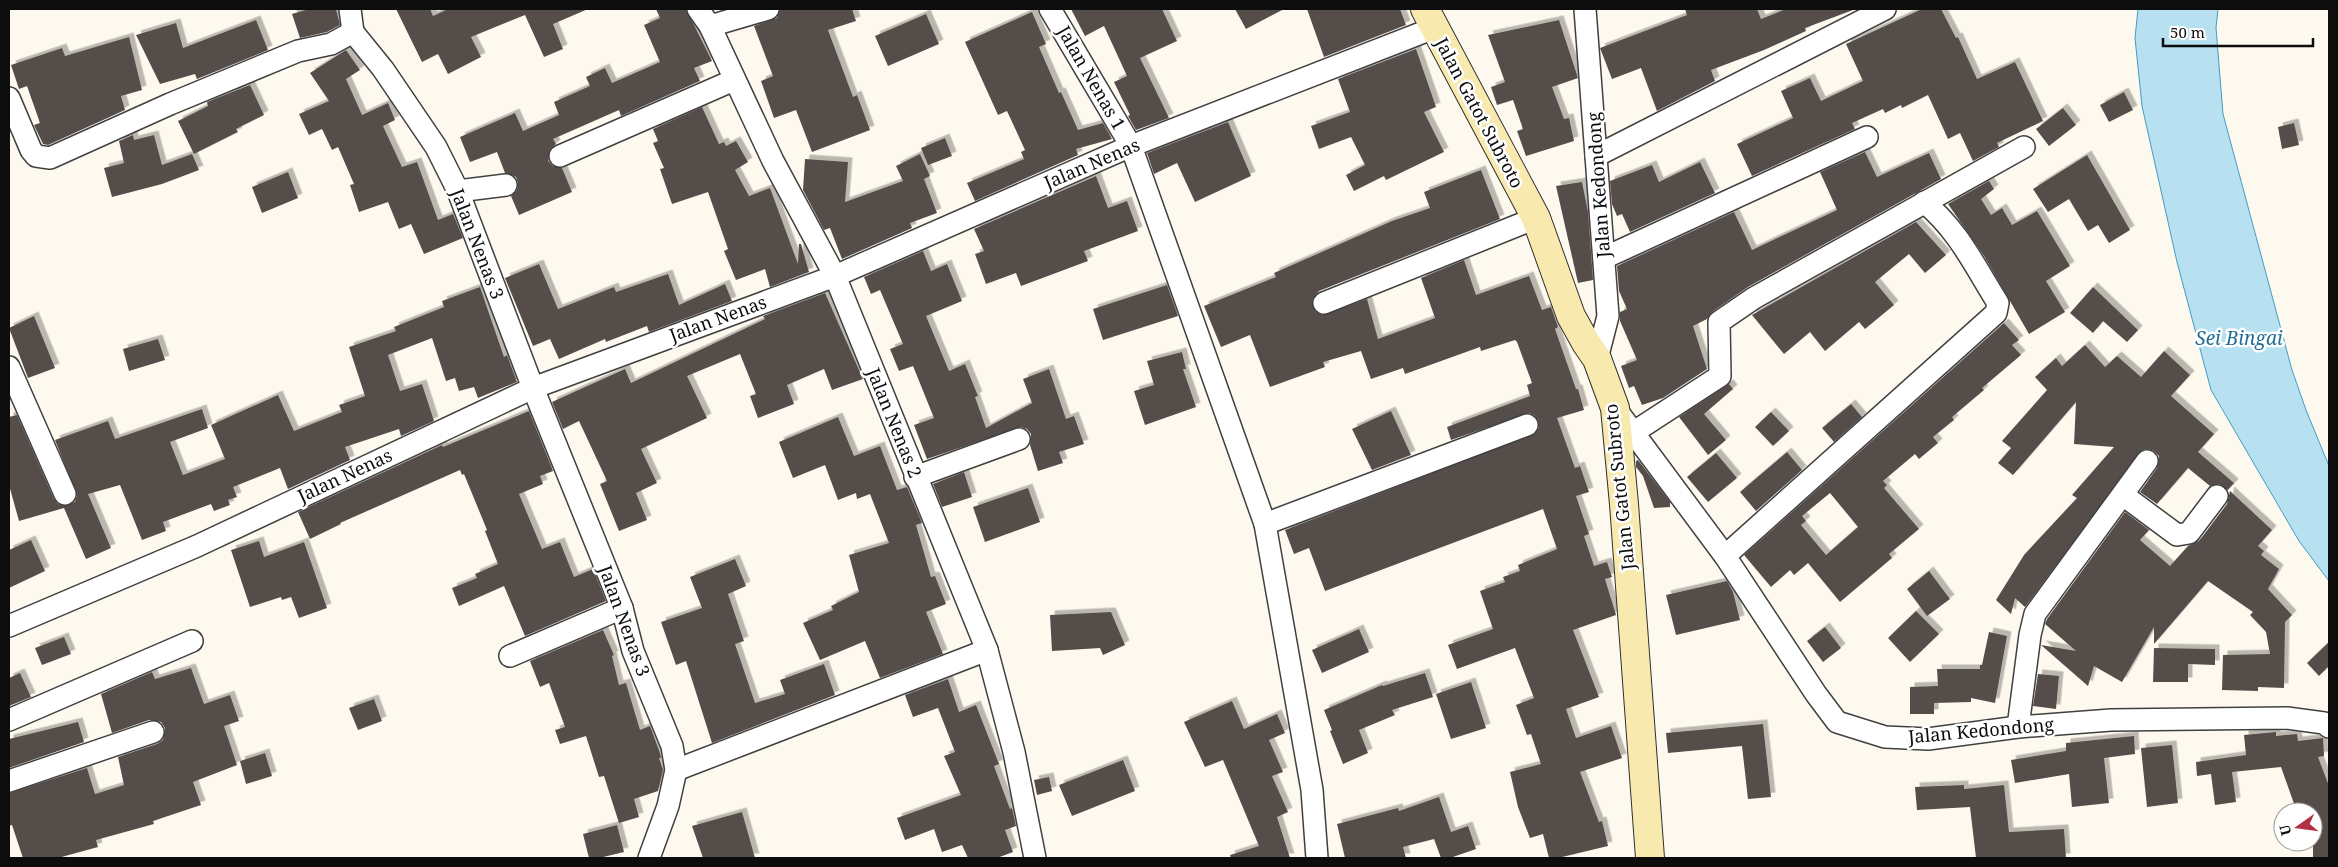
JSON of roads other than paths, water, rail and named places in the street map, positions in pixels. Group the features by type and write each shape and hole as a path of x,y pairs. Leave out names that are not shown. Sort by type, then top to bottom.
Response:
{"main road":[{"name":"Jalan Gatot Subroto","path":"1430,19 1536,218 1571,316 1597,359 1615,408 1624,504 1650,858"}],"street":[{"path":"9,98 31,150 36,156 50,158 170,104 298,51 331,44 353,32 350,9"},
{"name":"Jalan Nenas 2","path":"698,9 710,26 773,161 835,276 987,650 1014,752 1035,858"},
{"path":"710,26 768,9"},
{"name":"Jalan Nenas 1","path":"1050,9 1131,146 1265,524 1277,583 1312,790 1317,858"},
{"name":"Jalan Kedondong","path":"1585,9 1608,316 1597,359"},
{"path":"1596,156 1885,9"},
{"name":"Jalan Nenas","path":"9,626 196,546 533,388 835,276 1131,146 1430,19"},
{"name":"Jalan Nenas 3","path":"353,32 383,69 436,147 458,191 533,388 622,608 633,651 672,746 676,770 668,806 649,858"},
{"path":"560,156 734,80"},
{"path":"1604,258 1867,137"},
{"path":"1634,432 1720,376 1719,322 1754,298 2024,146"},
{"path":"458,191 506,185"},
{"path":"1725,556 1996,313 1998,303 1962,241 1946,222 1924,202"},
{"path":"1324,303 1536,218"},
{"path":"9,367 65,494"},
{"name":"Jalan Kedondong","path":"1615,408 1725,556 1816,694 1837,722 1885,737 1928,739 2018,726 2111,720 2286,718 2324,723 2329,727"},
{"path":"1265,524 1527,425"},
{"path":"916,477 1019,440"},
{"path":"2018,726 2030,635 2036,614 2147,461"},
{"path":"2123,495 2177,535 2189,533 2217,496"},
{"path":"510,656 622,608"},
{"path":"9,720 192,641"},
{"path":"676,770 987,650"},
{"path":"9,781 153,732"}],"water":[{"name":"Sei Bingai","path":"2138,9 2218,9 2216,28 2223,114 2292,370 2329,466 2329,581 2299,541 2211,390 2177,262 2142,106 2135,38"}]}
